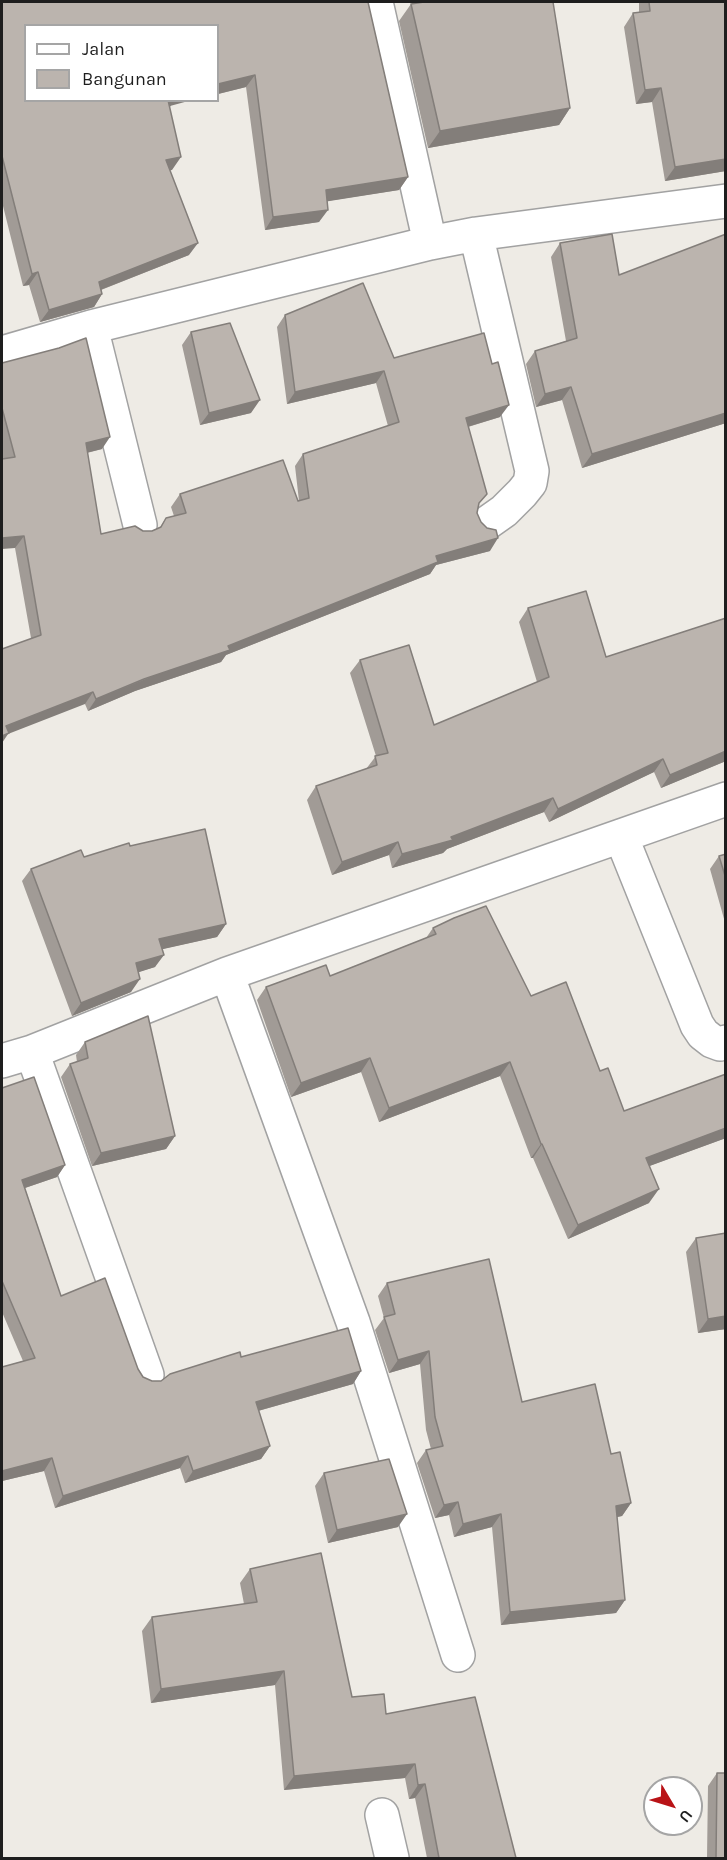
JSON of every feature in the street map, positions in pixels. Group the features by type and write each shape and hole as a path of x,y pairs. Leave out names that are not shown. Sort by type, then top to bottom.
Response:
{"street":[{"path":"376,2 430,243"},
{"path":"2,353 91,327 430,243 476,234 726,201"},
{"path":"476,234 532,471 530,483 522,493 504,511 487,523"},
{"path":"91,327 140,525"},
{"path":"2,1061 32,1052 227,974 726,799"},
{"path":"621,836 697,1024 703,1034 712,1041 720,1044 726,1042"},
{"path":"227,974 353,1322 458,1655"},
{"path":"32,1052 147,1375"},
{"path":"382,1815 392,1858"}],"building":[{"path":"2,2 368,2 408,177 326,190 328,210 273,217 255,75 219,84 219,24 24,24 24,102 168,102 181,157 166,160 198,243 99,282 102,294 49,310 38,272 32,274 2,156"},
{"path":"424,2 553,2 570,108 440,131 411,4"},
{"path":"649,2 726,2 726,159 675,167 661,88 645,90 633,13 650,11"},
{"path":"612,234 619,275 726,234 726,413 592,454 571,387 545,394 535,351 577,338 560,243"},
{"path":"363,283 394,358 484,333 492,364 498,362 509,405 466,418 487,494 479,503 477,513 487,528 496,530 498,538 436,556 438,562 228,646 230,650 144,679 96,699 93,692 6,726 9,733 2,736 2,649 41,635 24,536 2,538 2,459 15,457 2,408 2,363 59,348 86,338 110,437 86,443 101,534 135,526 143,531 152,531 161,527 166,518 186,513 180,494 283,460 298,501 309,498 303,454 399,422 384,371 295,392 285,315"},
{"path":"230,323 260,400 209,413 191,332"},
{"path":"586,591 606,657 726,618 726,751 670,775 663,759 558,809 553,798 451,837 453,840 402,854 398,842 342,862 316,786 377,765 375,756 388,753 360,660 409,645 434,725 549,677 528,608"},
{"path":"205,829 226,924 159,939 164,955 136,963 140,979 81,1003 31,869 81,850 84,857 129,843 130,846"},
{"path":"726,854 726,879 719,856"},
{"path":"486,906 531,996 566,982 600,1071 608,1068 624,1111 726,1074 726,1128 646,1158 659,1189 578,1225 541,1144 510,1062 389,1108 370,1058 301,1083 266,987 326,965 330,976 436,934 433,928"},
{"path":"148,1016 175,1136 101,1153 70,1064 88,1058 85,1042"},
{"path":"34,1077 65,1165 22,1180 61,1296 105,1278 138,1369 143,1377 152,1381 161,1381 170,1374 240,1352 241,1357 348,1328 361,1371 256,1402 270,1446 193,1471 188,1456 63,1496 52,1458 2,1471 2,1367 35,1358 2,1281 2,1088"},
{"path":"726,1233 726,1316 708,1319 696,1238"},
{"path":"489,1259 522,1402 595,1384 611,1454 620,1452 631,1503 616,1506 625,1600 510,1612 501,1514 463,1524 458,1502 444,1505 426,1450 443,1446 435,1417 429,1351 398,1360 384,1317 395,1314 387,1283"},
{"path":"389,1459 407,1514 337,1530 324,1473"},
{"path":"321,1553 352,1697 384,1694 386,1714 475,1697 516,1858 439,1858 425,1784 418,1785 415,1764 294,1776 284,1671 161,1689 152,1617 257,1602 250,1569"},
{"path":"717,1773 726,1773 726,1858 716,1858"}]}
